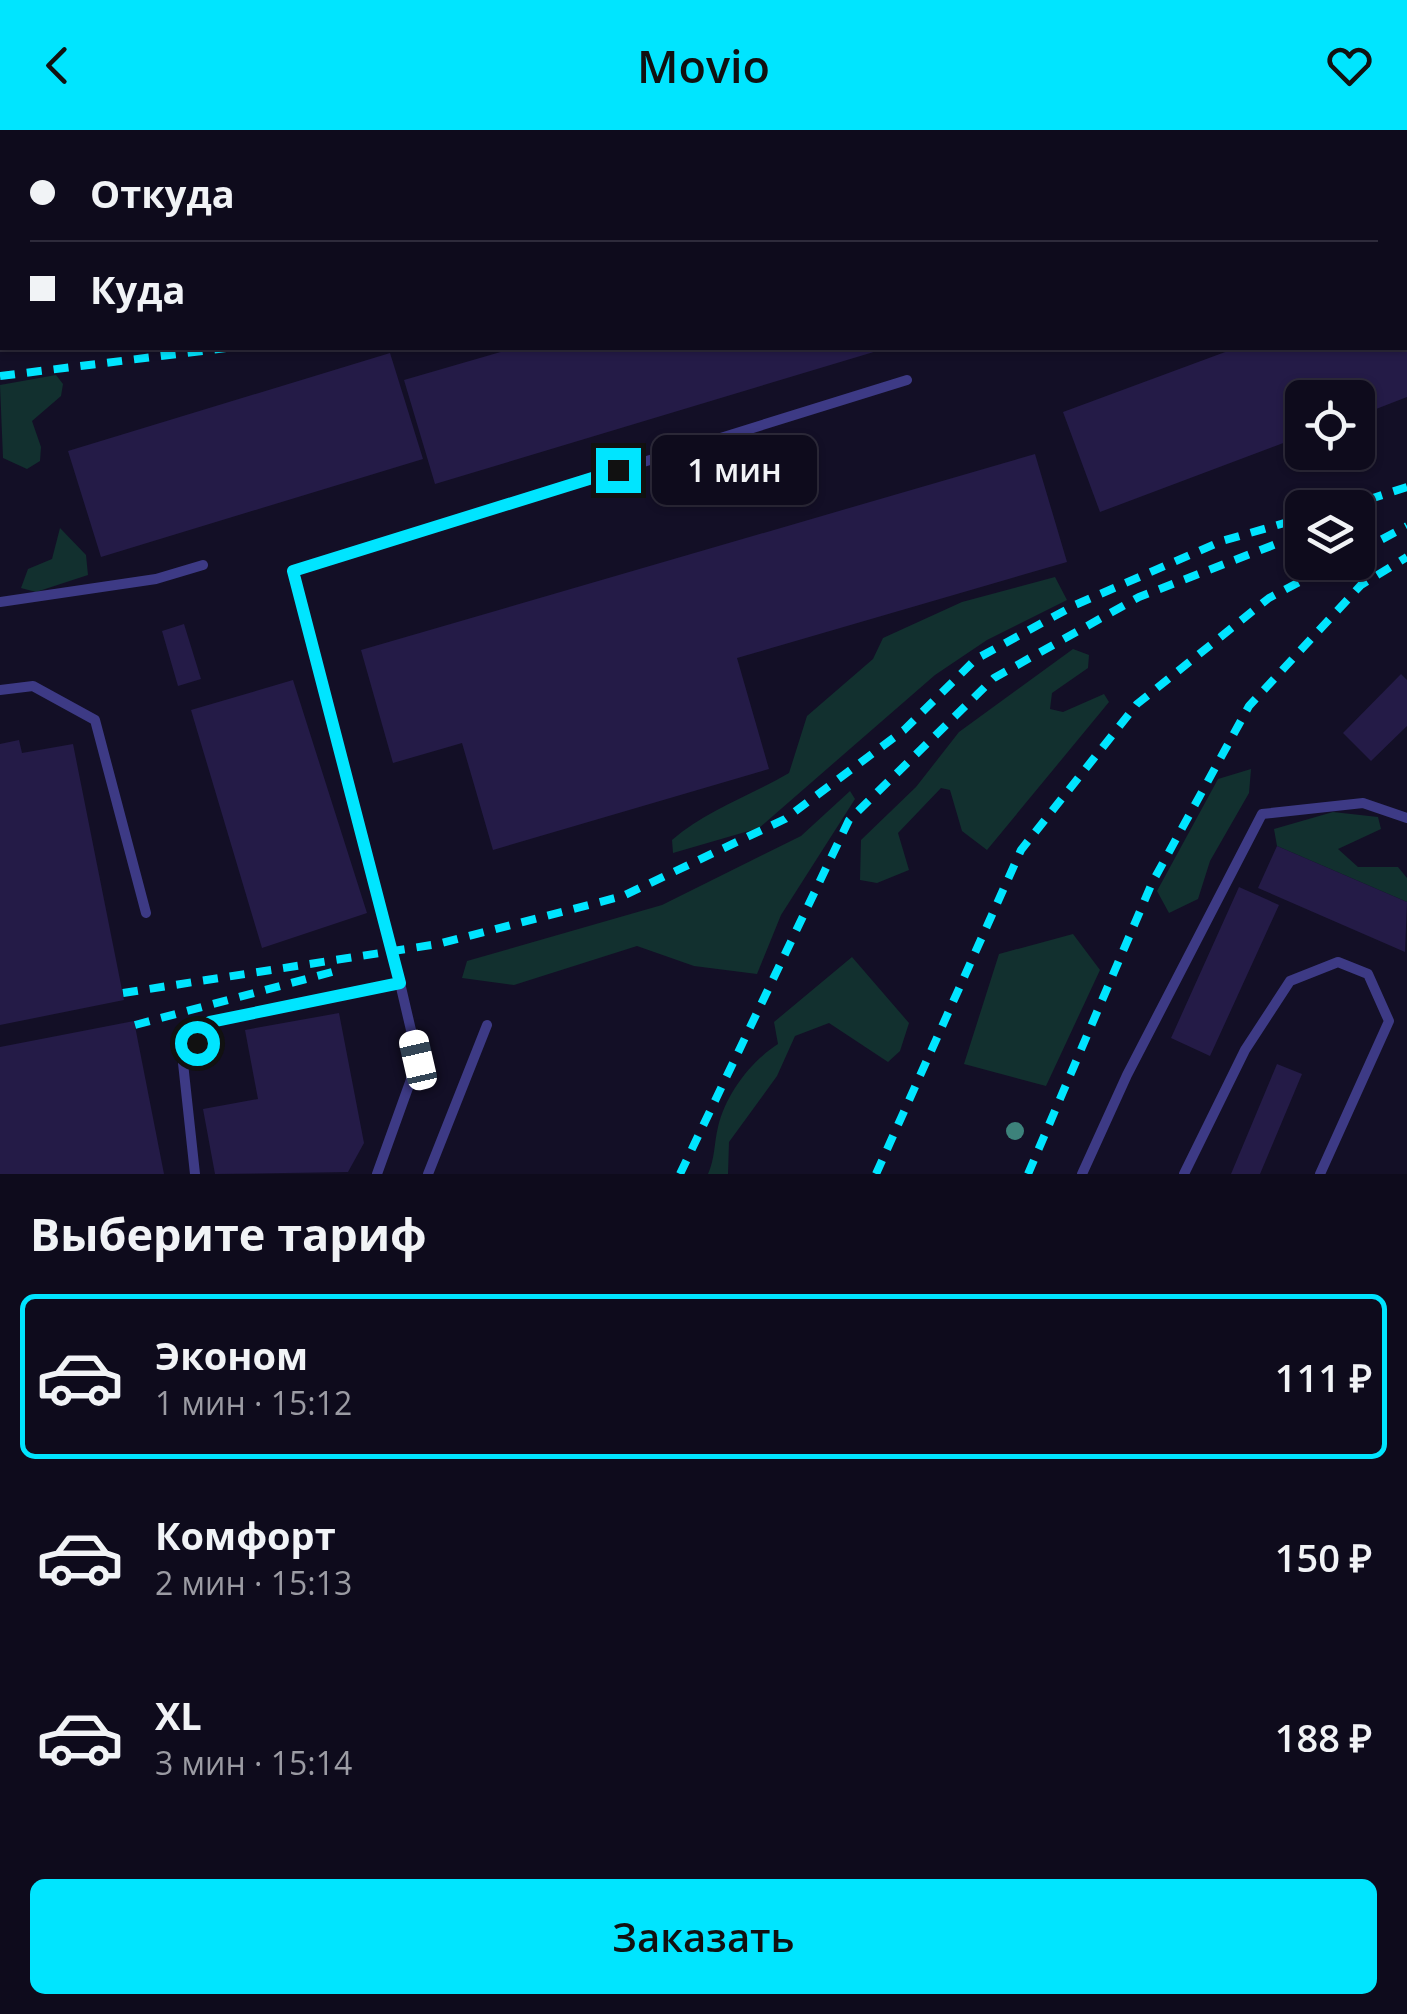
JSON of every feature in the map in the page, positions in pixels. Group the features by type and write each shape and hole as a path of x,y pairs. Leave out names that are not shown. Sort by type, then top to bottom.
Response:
{"lane":[{"path":"377,1174 418,1060 293,571 907,380"},
{"path":"0,602 156,579 203,565"},
{"path":"0,690 33,686 96,720 146,913"},
{"path":"1082,1174 1127,1075 1262,814 1363,803 1407,818"},
{"path":"1184,1174 1246,1050 1290,981 1338,962 1368,974 1389,1020 1320,1174"},
{"path":"195,1174 184,1063 210,1022 400,983"},
{"path":"428,1174 487,1024"}],"green space":[{"path":"56,375 63,384 61,396 32,421 41,447 40,461 27,469 3,458 0,385"},
{"path":"60,528 86,555 88,575 36,592 21,588 28,569 52,559"},
{"path":"1055,577 1067,600 987,640 935,675 759,828 673,853 672,840 685,830 789,773 807,716 873,659 883,638 962,602"},
{"path":"1073,649 1089,655 1088,668 1052,693 1050,709 1063,712 1104,694 1109,702 987,850 962,831 950,790 941,788 898,833 909,870 877,883 860,880 861,840 916,787 959,732"},
{"path":"1251,769 1249,793 1210,861 1198,899 1169,913 1157,891 1218,779"},
{"path":"850,791 855,799 781,915 757,974 694,966 637,946 514,985 462,978 467,961 662,905 801,836"},
{"path":"1333,812 1378,817 1381,829 1338,849 1358,867 1398,867 1407,878 1407,902 1277,846 1274,829"},
{"path":"1073,934 1100,970 1046,1086 964,1064 999,954"},
{"path":"852,957 909,1023 900,1051 888,1062 829,1023 795,1036 777,1076 729,1142 728,1174 708,1174 718,1127 733,1091 749,1069 778,1044 774,1022"}],"building":[{"path":"507,350 880,350 435,484 404,380"},
{"path":"1231,350 1407,350 1407,397 1375,409 1375,380 1285,380 1285,442 1100,512 1063,412"},
{"path":"390,353 423,459 101,557 68,451"},
{"path":"1035,454 1067,562 737,658 769,769 493,850 462,743 393,763 361,650"},
{"path":"184,624 201,679 178,686 162,631"},
{"path":"1401,674 1407,680 1407,726 1371,761 1343,733"},
{"path":"293,680 367,913 262,948 191,710"},
{"path":"19,740 22,753 73,744 124,1000 0,1025 0,744"},
{"path":"1277,846 1407,902 1405,952 1258,888"},
{"path":"1239,887 1279,905 1210,1056 1171,1038"},
{"path":"339,1013 364,1143 348,1172 215,1174 203,1109 258,1099 245,1030"},
{"path":"134,1021 164,1174 0,1174 0,1047"},
{"path":"1277,1064 1302,1074 1260,1174 1231,1174"}],"railway":[{"path":"0,376 210,350"},
{"path":"1375,497 1407,487"},
{"path":"123,993 438,944 623,896 785,819 904,730 976,659 1075,605 1222,541 1285,523"},
{"path":"1375,543 1407,526"},
{"path":"680,1174 849,820 994,678 1139,597 1285,541"},
{"path":"1028,1174 1152,883 1249,706 1361,585 1407,557"},
{"path":"876,1174 1021,850 1137,704 1269,598 1303,580"},
{"path":"135,1025 332,972"}],"route":[{"path":"197,1043 210,1022 400,983 293,571 618,470"}]}
